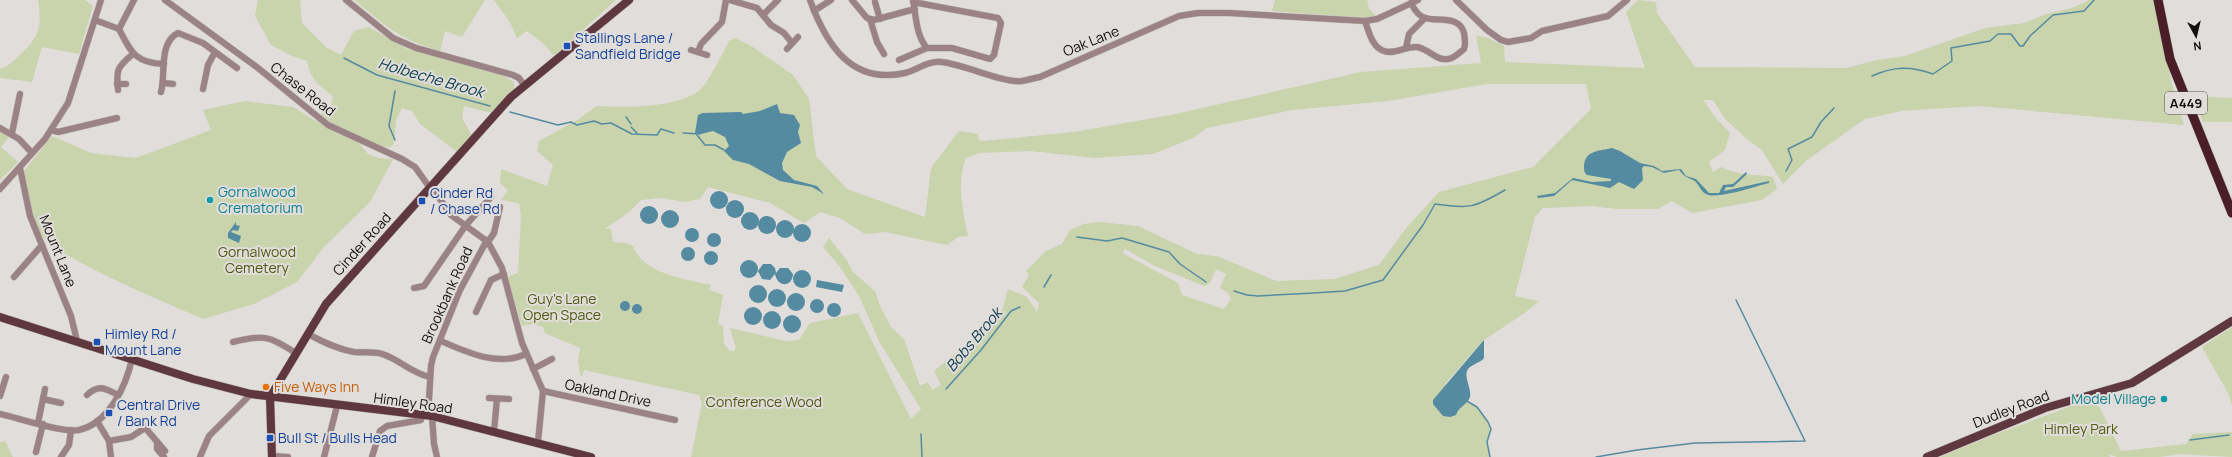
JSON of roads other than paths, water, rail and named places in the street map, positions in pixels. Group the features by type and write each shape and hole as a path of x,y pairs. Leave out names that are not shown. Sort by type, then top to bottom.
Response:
{"highway":[{"name":"A449","path":"2158,0 2159,12 2170,59 2232,213"}],"main road":[{"name":"Cinder Road","path":"270,397 326,304 511,96 628,0"},
{"name":"Himley Road","path":"0,317 132,359 251,394 337,406 427,416 494,431 591,457"},
{"name":"Dudley Road","path":"1927,457 2044,408 2132,383 2232,321"},
{"path":"270,397 272,456"}],"street":[{"path":"0,188 20,168 52,130 68,103 101,0"},
{"path":"119,29 134,0"},
{"name":"Chase Road","path":"165,0 258,68 328,125 402,159 415,167 431,187"},
{"path":"346,0 393,38 416,48 513,75 519,78 524,85"},
{"path":"698,52 702,44 722,22 726,0"},
{"path":"730,0 752,6 764,14 771,25 784,33 792,43"},
{"path":"764,14 778,0"},
{"name":"Oak Lane","path":"810,0 814,11 837,50 845,60 863,72 890,75 940,62 960,65 1002,78 1021,81 1040,77 1179,16 1198,13 1229,13 1365,21 1378,19 1418,0"},
{"path":"814,11 821,3 831,0"},
{"path":"852,0 867,18 870,19 880,19 915,9"},
{"path":"1456,0 1488,30 1501,40 1508,42 1530,38 1542,30 1608,16 1628,0"},
{"path":"898,60 927,48 952,48 990,59 994,55 1001,23 998,18 913,1 922,43 927,48"},
{"path":"875,2 880,19"},
{"path":"1365,21 1374,44 1378,48 1390,52 1406,48 1421,48 1437,58 1448,59 1457,55 1464,49 1465,40 1460,26 1452,20 1425,18 1414,10 1411,3"},
{"path":"1406,48 1409,34 1425,18"},
{"path":"870,19 877,42 884,54"},
{"path":"95,20 119,29 133,54 143,61 164,64"},
{"path":"161,92 164,82 166,51 175,34 178,32 203,43 237,68"},
{"path":"787,49 798,38"},
{"path":"691,50 707,54"},
{"path":"203,89 208,65 215,52"},
{"path":"126,84 118,87 117,71 120,64 133,54"},
{"path":"197,80 204,82"},
{"path":"164,82 173,84"},
{"path":"12,133 20,94"},
{"path":"52,130 58,132 117,118"},
{"path":"0,128 12,133 32,153"},
{"name":"Mount Lane","path":"20,168 30,216 71,316 77,342"},
{"name":"Brookbank Road","path":"431,187 451,215 487,241 460,290 433,358 427,416 437,457"},
{"path":"414,288 424,286 466,225 491,197"},
{"path":"500,207 494,233 487,241 504,274 526,354 543,392 538,442"},
{"path":"14,277 42,245"},
{"path":"479,309 491,280 504,274"},
{"path":"308,334 327,344 340,348 355,352 382,354 412,371 430,376"},
{"path":"239,348 235,341 261,336 269,337 296,354"},
{"path":"441,341 484,357 510,358 526,354"},
{"path":"533,369 553,358"},
{"path":"0,414 40,424 71,430 79,430 97,421 118,394 125,384 132,359"},
{"path":"0,396 6,378"},
{"path":"86,395 98,387 104,387 118,394"},
{"path":"36,452 45,389"},
{"name":"Oakland Drive","path":"543,392 670,421"},
{"path":"200,457 209,436 251,394"},
{"path":"489,398 509,399"},
{"path":"43,399 61,402"},
{"path":"494,431 497,399"},
{"path":"324,457 337,406"},
{"path":"374,456 380,430 387,426 421,420 427,416"},
{"path":"97,421 109,441 111,457"},
{"path":"109,441 131,437 144,426 157,442 157,449 164,454"},
{"path":"61,457 69,445 71,430"},
{"path":"272,456 288,457"}],"water":[{"path":"777,104 780,113 794,115 800,125 798,132 801,143 787,152 782,163 783,170 794,180 817,186 824,194 812,187 780,181 749,164 733,160 724,151 729,146 725,137 713,131 701,134 695,133 698,115 703,113 741,112 743,114 760,111"},
{"path":"1612,148 1640,163 1654,166 1662,171 1681,169 1686,176 1696,179 1709,193 1719,193 1723,185 1733,184 1746,172 1747,174 1733,187 1726,187 1724,191 1769,181 1769,183 1727,194 1711,195 1704,193 1695,181 1682,174 1679,170 1664,173 1652,167 1644,166 1642,168 1643,180 1634,189 1619,182 1610,188 1572,180 1554,196 1538,198 1537,196 1555,193 1573,178 1592,182 1611,181 1611,179 1587,175 1584,171 1584,166 1587,157 1590,154"},
{"path":"719,191 725,194 728,200 725,206 719,209 713,206 710,200 713,194"},
{"path":"735,200 741,203 744,209 741,215 735,218 729,215 726,209 729,203"},
{"path":"649,206 655,209 658,215 655,221 649,224 643,221 640,215 643,209"},
{"path":"670,210 676,213 679,219 676,225 670,228 664,225 661,219 664,213"},
{"path":"750,212 756,215 759,221 756,227 750,230 744,227 741,221 744,215"},
{"path":"767,216 773,219 776,225 773,231 767,234 761,231 758,225 761,219"},
{"path":"785,220 791,223 794,229 791,235 785,238 779,235 776,229 779,223"},
{"path":"236,222 236,225 240,226 238,231 233,230 231,232 241,236 239,243 228,238 228,233"},
{"path":"802,224 808,227 811,233 808,239 802,242 796,239 793,233 796,227"},
{"path":"689,228 695,228 699,232 699,238 695,242 689,242 685,238 685,232"},
{"path":"711,233 717,233 721,237 721,243 717,247 711,247 707,243 707,237"},
{"path":"685,247 691,247 695,251 695,257 691,261 685,261 681,257 681,251"},
{"path":"708,251 714,251 718,255 718,261 714,265 708,265 704,261 704,255"},
{"path":"749,260 755,263 758,269 755,275 749,278 743,275 740,269 743,263"},
{"path":"763,264 771,264 775,268 776,273 780,268 788,268 793,274 792,279 787,284 784,284 776,278 775,274 770,280 762,279 758,271"},
{"path":"802,270 808,273 811,279 808,285 802,288 796,285 793,279 796,273"},
{"path":"817,280 844,285 842,292 816,287"},
{"path":"758,285 764,288 767,294 764,300 758,303 752,300 749,294 752,288"},
{"path":"777,289 783,292 786,298 783,304 777,307 771,304 768,298 771,292"},
{"path":"796,293 802,296 805,302 802,308 796,311 790,308 787,302 790,296"},
{"path":"814,299 820,299 824,303 824,309 820,313 814,313 810,309 810,303"},
{"path":"623,301 627,301 630,306 627,311 623,311 620,308 620,304"},
{"path":"831,303 837,303 841,307 841,313 837,317 831,317 827,313 827,307"},
{"path":"635,304 639,304 642,309 639,314 635,314 632,311 632,307"},
{"path":"753,307 759,310 762,316 759,322 753,325 747,322 744,316 747,310"},
{"path":"772,311 778,314 781,320 778,326 772,329 766,326 763,320 766,314"},
{"path":"792,315 798,318 801,324 798,330 792,333 786,330 783,324 786,318"},
{"path":"1484,340 1484,358 1470,367 1466,375 1470,390 1469,399 1456,415 1450,417 1443,416 1433,404 1433,400"}],"waterway":[{"name":"Holbeche Brook","path":"1872,76 1888,70 1902,68 1910,68 1933,74 1952,61 1951,48 1990,41 1998,34 2011,34 2020,46 2023,46 2030,36 2053,15 2084,11 2094,0"},
{"name":"Holbeche Brook","path":"344,58 377,75 490,106"},
{"path":"395,91 389,126 395,140"},
{"name":"Holbeche Brook","path":"1786,171 1792,160 1788,149 1812,137 1821,122 1834,108"},
{"name":"Holbeche Brook","path":"510,112 558,125 571,122 577,125 594,121 602,124 611,123 632,134 657,135 661,129 674,133"},
{"path":"626,117 631,124"},
{"path":"631,127 637,133"},
{"name":"Holbeche Brook","path":"683,133 700,134"},
{"path":"697,135 705,145 715,145 724,150"},
{"name":"Holbeche Brook","path":"1234,291 1247,295 1258,296 1345,291 1383,280 1423,225 1435,204 1464,207 1472,206 1505,190"},
{"name":"Holbeche Brook","path":"1077,237 1107,241 1122,238 1169,252 1180,264 1206,282"},
{"name":"Bobs Brook","path":"1044,287 1051,275"},
{"path":"1596,457 1695,443 1805,441 1736,300"},
{"name":"Bobs Brook","path":"946,389 981,350 1011,311 1020,307"},
{"path":"1467,401 1477,407 1488,422 1491,429 1487,442 1490,457"},
{"name":"Bobs Brook","path":"921,434 922,457"},
{"path":"2190,440 2229,435"}],"place":[{"name":"Stallings Lane / Sandfield Bridge","path":"567,46"},
{"name":"Gornalwood Crematorium","path":"210,200"},
{"name":"Cinder Rd / Chase Rd","path":"422,201"},
{"name":"Himley Rd / Mount Lane","path":"97,342"},
{"name":"Five Ways Inn","path":"266,387"},
{"name":"Model Village","path":"2164,399"},
{"name":"Central Drive / Bank Rd","path":"109,413"},
{"name":"Bull St / Bulls Head","path":"270,438"}],"park label":[{"name":"Gornalwood Cemetery","path":"257,260"},
{"name":"Guy's Lane Open Space","path":"562,308"},
{"name":"Conference Wood","path":"764,402"},
{"name":"Himley Park","path":"2081,429"}]}
